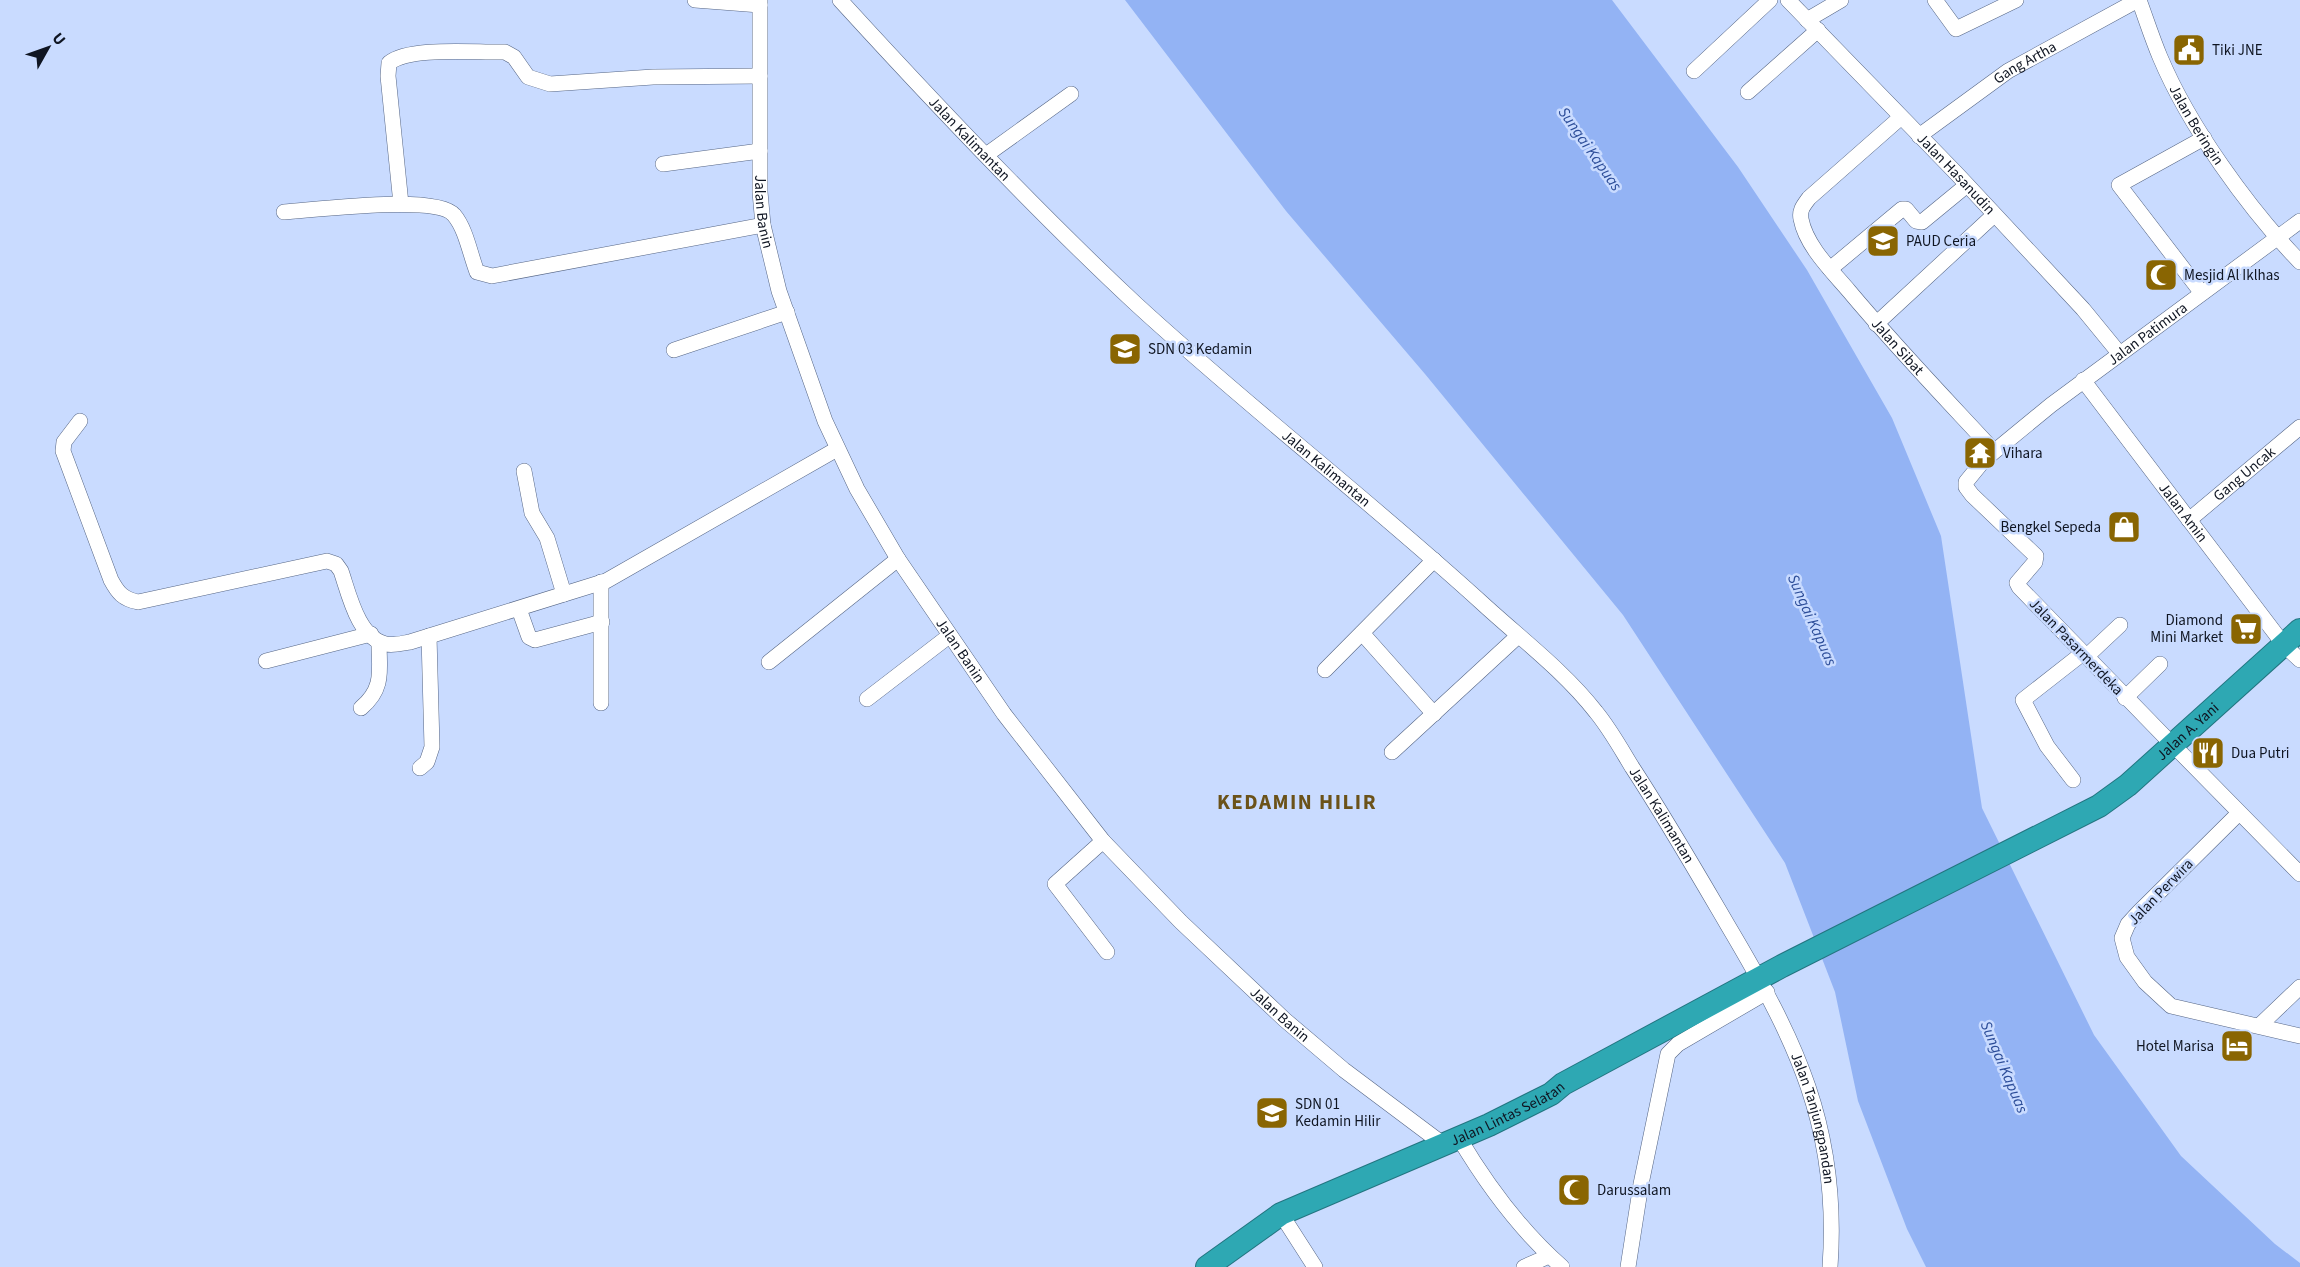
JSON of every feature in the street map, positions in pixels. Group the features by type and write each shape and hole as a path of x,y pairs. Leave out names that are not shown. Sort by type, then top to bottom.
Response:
{"highway":[{"name":"Jalan A. Yani","path":"1782,966 2099,806 2128,785 2295,645"},
{"name":"Jalan Lintas Selatan","path":"1207,1267 1281,1214 1456,1136 1555,1083 1563,1084 1764,985 1782,966"},
{"name":"Jalan Lintas Selatan","path":"1188,1267 1273,1206 1456,1136"}],"street":[{"path":"694,0 760,2"},
{"name":"Jalan Kalimantan","path":"840,0 1033,205 1138,305 1434,560 1518,636 1597,713 1646,788 1764,985"},
{"path":"1694,71 1770,0"},
{"name":"Jalan Hasanudin","path":"1788,0 2084,309 2119,353"},
{"path":"1748,92 1813,25 1841,0"},
{"path":"1935,0 1956,29 2016,0"},
{"name":"Gang Artha","path":"1919,136 2008,71 2139,0"},
{"name":"Jalan Beringin","path":"2139,0 2160,57 2204,138 2276,237 2300,262"},
{"name":"Jalan Banin","path":"760,2 760,151 763,225 787,312 837,449 898,559 949,636 1050,776 1103,841 1181,922 1285,1020 1456,1136 1476,1166 1528,1233 1562,1267"},
{"path":"400,204 388,76 389,63 396,57 415,54 505,52 514,57 528,77 550,84 653,77 760,76"},
{"path":"986,155 1071,94"},
{"name":"Jalan Sibat","path":"1900,118 1809,198 1801,210 1801,218 1807,236 1830,269 1876,324 1994,451"},
{"path":"2201,291 2119,185 2204,138"},
{"path":"663,164 760,151"},
{"path":"1830,269 1902,209 1906,209 1917,221 1922,222 1967,185"},
{"path":"284,212 400,204 440,206 448,210 459,224 477,272 492,276 763,225"},
{"path":"1876,324 1994,215"},
{"name":"Jalan Patimura","path":"2083,380 2201,291 2300,221"},
{"path":"674,350 787,312"},
{"name":"Jalan Pasarmerdeka","path":"2083,380 1994,451 1970,474 1966,487 2032,551 2035,562 2019,579 2017,583 2019,587 2165,737"},
{"name":"Jalan Amin","path":"2083,380 2190,520 2295,645"},
{"path":"80,421 64,442 63,450 111,580 118,593 127,600 138,602 327,561 336,564 341,571 361,623 375,638 388,645 429,636 601,582 837,449"},
{"name":"Gang Uncak","path":"2190,520 2300,427"},
{"path":"524,471 532,513 547,538 564,594"},
{"path":"769,662 898,559"},
{"path":"1325,670 1434,560"},
{"path":"601,582 601,703"},
{"path":"519,609 529,637 535,640 602,622"},
{"path":"2073,780 2047,746 2023,700 2085,655 2120,625"},
{"path":"1362,633 1434,714"},
{"path":"420,768 427,762 432,747 429,636"},
{"path":"867,699 949,636"},
{"path":"1392,752 1518,636"},
{"path":"266,661 375,638"},
{"path":"362,708 376,693 379,685 375,638"},
{"path":"2125,698 2160,664"},
{"path":"2179,751 2300,874"},
{"name":"Jalan Perwira","path":"2239,813 2134,918 2122,938 2127,957 2145,982 2171,1006 2259,1026"},
{"path":"1103,841 1055,884 1107,952"},
{"path":"1628,1267 1641,1184 1668,1054 1678,1044 1764,985"},
{"name":"Jalan Tanjungpandan","path":"1764,985 1791,1042 1819,1115 1831,1184 1833,1223 1830,1267"},
{"path":"2259,1026 2300,987"},
{"path":"2259,1026 2300,1036"},
{"path":"1281,1214 1316,1267"},
{"path":"1524,1267 1549,1256"}],"water":[{"name":"Sungai Kapuas","path":"1125,0 1612,0 1738,167 1807,270 1892,418 1941,536 1982,808 2094,1035 2181,1156 2275,1244 2300,1263 2300,1267 1926,1267 1907,1229 1858,1101 1835,992 1785,863 1623,615 1425,374 1286,211"}],"place":[{"name":"Tiki JNE","path":"2189,50"},
{"name":"PAUD Ceria","path":"1883,241"},
{"name":"Mesjid Al Iklhas","path":"2161,275"},
{"name":"SDN 03 Kedamin","path":"1125,349"},
{"name":"Vihara","path":"1980,453"},
{"name":"Bengkel Sepeda","path":"2124,527"},
{"name":"Diamond Mini Market","path":"2246,629"},
{"name":"Dua Putri","path":"2208,753"},
{"name":"Hotel Marisa","path":"2237,1046"},
{"name":"SDN 01 Kedamin Hilir","path":"1272,1113"},
{"name":"Darussalam","path":"1574,1190"}],"district":[{"name":"KEDAMIN HILIR","path":"1297,802"}]}
